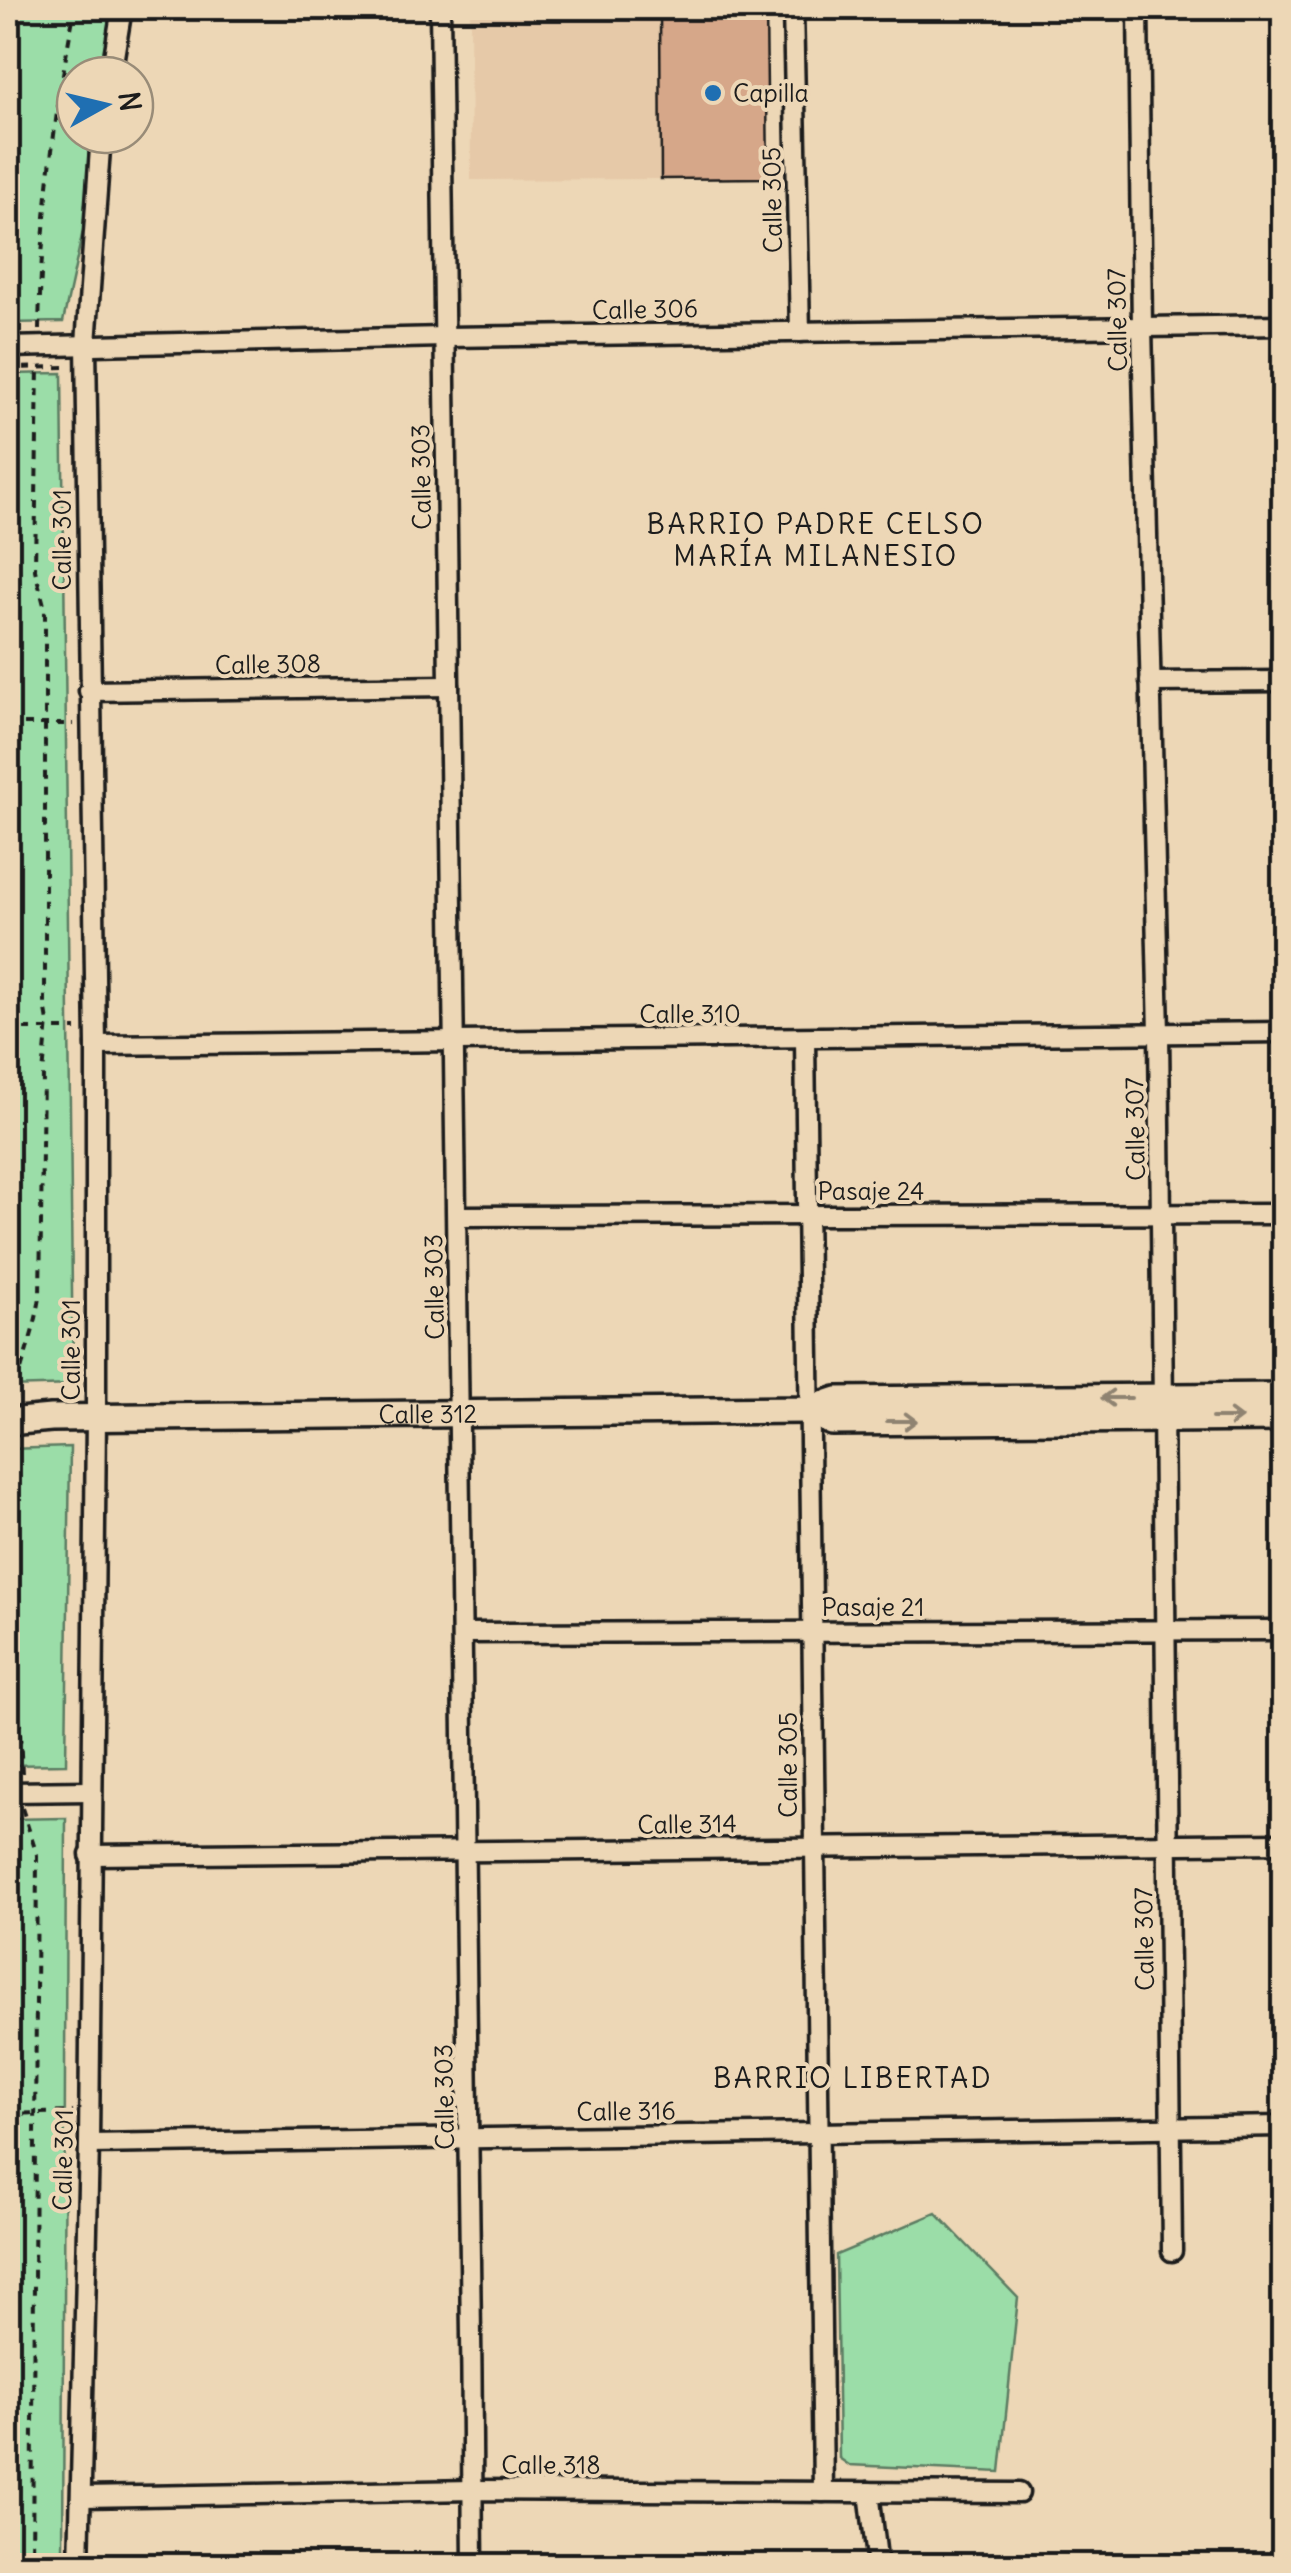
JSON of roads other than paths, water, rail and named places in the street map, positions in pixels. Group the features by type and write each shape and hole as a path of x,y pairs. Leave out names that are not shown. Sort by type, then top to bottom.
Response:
{"street":[{"path":"114,55 122,8"},
{"name":"Calle 303","path":"440,8 453,1040 462,1416 474,2566"},
{"name":"Calle 305","path":"793,8 800,332"},
{"name":"Calle 307","path":"1138,8 1159,1033 1172,2251"},
{"name":"Calle 301","path":"80,2566 89,2144 96,1417 96,1037 88,691 86,344 100,155"},
{"name":"Calle 306","path":"8,347 1284,325"},
{"path":"1150,682 1284,681"},
{"name":"Calle 308","path":"88,691 449,686"},
{"name":"Calle 310","path":"96,1037 453,1040 1284,1032"},
{"name":"Calle 305","path":"806,1038 807,1410 823,2492"},
{"name":"Pasaje 24","path":"458,1216 1284,1214"},
{"name":"Calle 312","path":"1164,1408 1284,1396"},
{"name":"Calle 312","path":"8,1416 462,1416 807,1410 836,1400 1164,1408 1284,1418"},
{"name":"Pasaje 21","path":"463,1634 1284,1630"},
{"path":"15,1791 91,1790"},
{"name":"Calle 314","path":"90,1855 1284,1843"},
{"name":"Calle 316","path":"89,2144 1284,2126"},
{"name":"Calle 318","path":"83,2497 473,2490 1020,2493"},
{"path":"869,2492 878,2566"}],"place":[{"name":"Capilla","path":"713,93"}],"district":[{"name":"BARRIO PADRE CELSO MARÍA MILANESIO","path":"816,540"},
{"name":"BARRIO LIBERTAD","path":"853,2078"}]}
